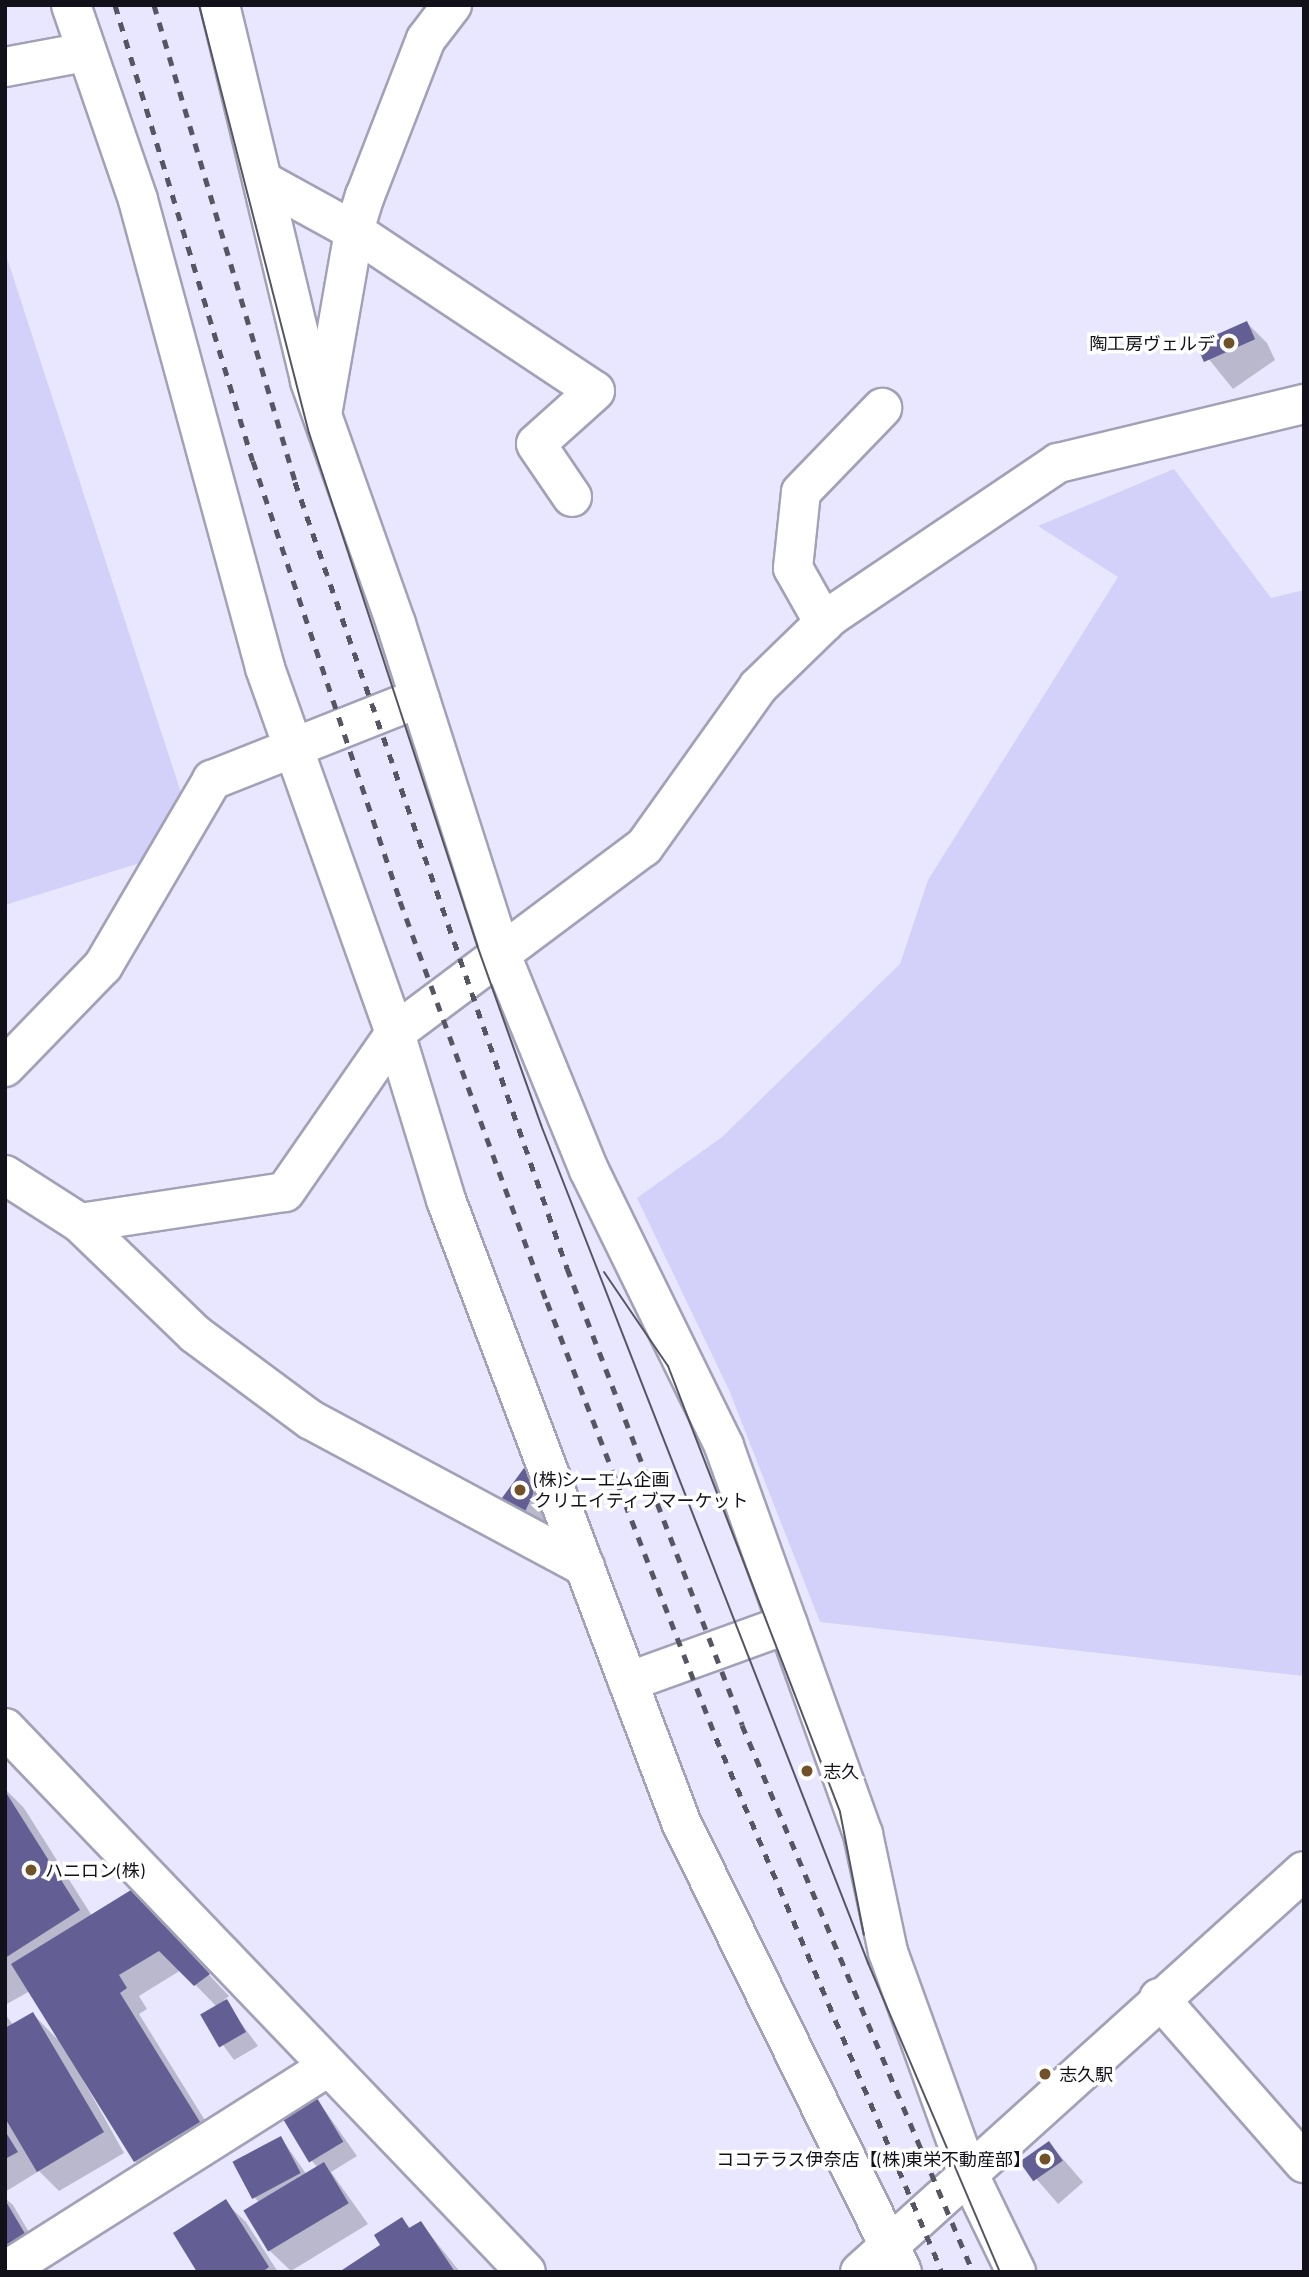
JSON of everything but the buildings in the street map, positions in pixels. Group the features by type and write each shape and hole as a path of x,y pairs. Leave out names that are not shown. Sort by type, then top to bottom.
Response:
{"street":[{"path":"71,5 138,200 265,668 291,748 395,1033 446,1200 681,1822 895,2258"},
{"path":"220,5 265,182 310,381 419,698 502,957 589,1170 724,1446 863,1834 888,1952 968,2173 1016,2272"},
{"path":"322,414 354,231 426,40 452,5"},
{"path":"5,67 85,52"},
{"path":"265,182 354,231 595,391 536,444 572,497"},
{"path":"80,1223 285,1192 395,1033 502,957 644,847 758,687 824,623 922,551 1058,463 1304,404"},
{"path":"824,623 793,568 801,492 883,408"},
{"path":"5,1067 103,966 212,780 419,698"},
{"path":"5,1175 80,1223 195,1335 311,1420 585,1567"},
{"path":"628,1682 788,1624"},
{"path":"5,1728 526,2272"},
{"path":"860,2272 895,2258 968,2173 1159,1998 1304,1871"},
{"path":"1159,1998 1304,2163"},
{"path":"5,2271 329,2066"}],"shaded area":[{"path":"5,252 198,845 5,905"},
{"path":"1174,469 1271,598 1304,590 1304,1676 820,1622 729,1390 637,1198 722,1137 900,964 928,880 1118,577 1038,526"}],"tram line":[{"path":"199,5 309,433 477,945 541,1125 868,1963 1000,2272"},
{"path":"604,1272 668,1366 840,1812 864,1935"}],"railway":[{"path":"115,5 253,461 400,901 547,1302 716,1738 942,2272"},
{"path":"154,5 295,482 567,1268 742,1725 973,2272"}],"place":[{"name":"陶工房ヴェルデ","path":"1229,343"},
{"name":"(株)シーエム企画 クリエイティブマーケット","path":"520,1490"},
{"name":"志久","path":"807,1771"},
{"name":"ハニロン(株)","path":"31,1870"},
{"name":"志久駅","path":"1045,2074"},
{"name":"ココテラス伊奈店【(株)東栄不動産部】","path":"1045,2159"}]}
